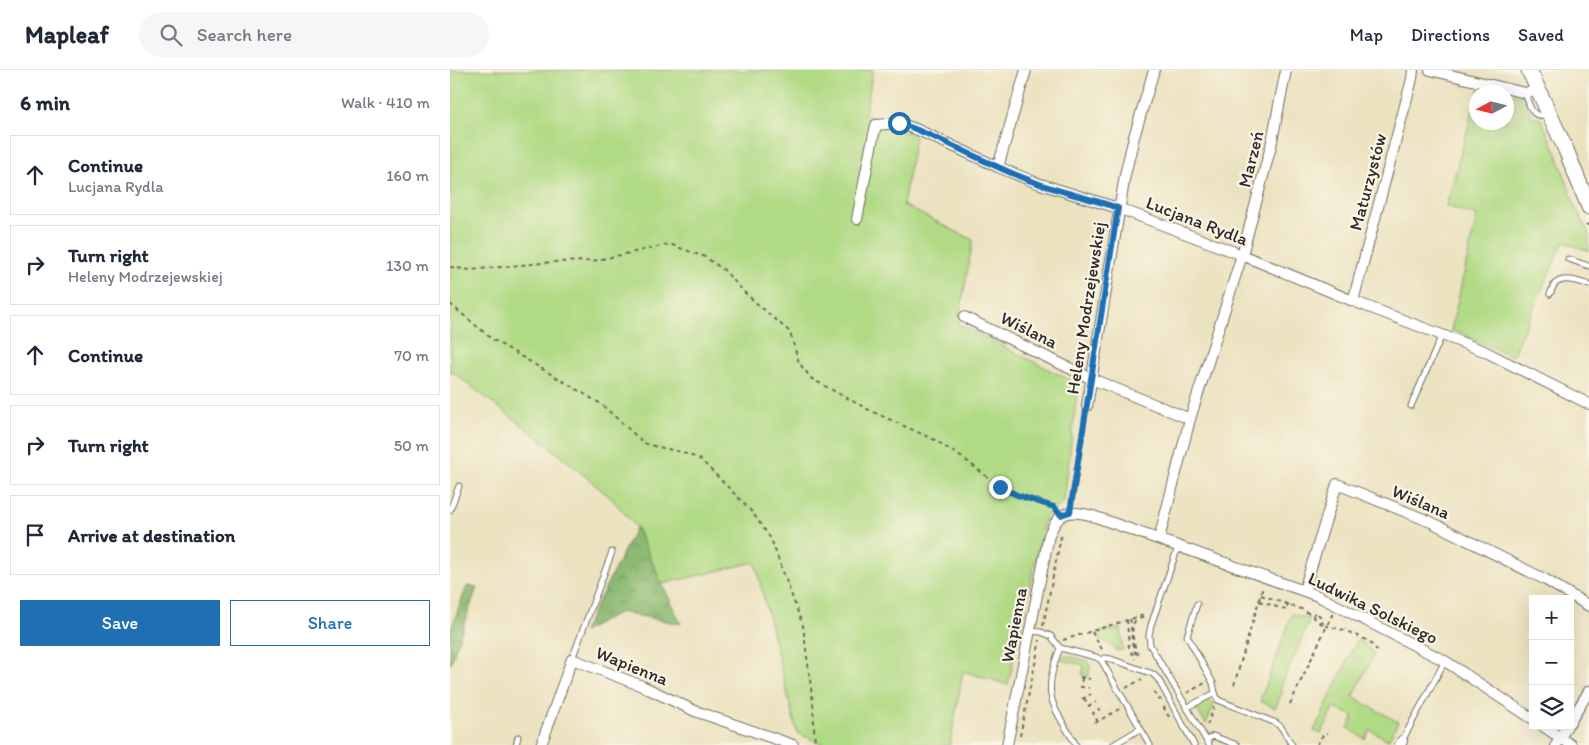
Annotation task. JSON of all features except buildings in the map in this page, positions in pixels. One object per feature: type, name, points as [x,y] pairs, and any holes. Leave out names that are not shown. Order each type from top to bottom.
[{"type":"main road","points":[[1530,70],[1532,91],[1549,114],[1588,203]]},
{"type":"street","points":[[998,167],[1026,70]]},
{"type":"street","name":"Heleny Modrzejewskiej","points":[[1087,406],[1118,208],[1134,136],[1154,70]]},
{"type":"street","name":"Marzeń","points":[[1242,255],[1271,146],[1286,70]]},
{"type":"street","name":"Maturzystów","points":[[1353,301],[1413,70]]},
{"type":"street","points":[[1430,70],[1532,91]]},
{"type":"street","name":"Lucjana Rydla","points":[[858,220],[876,125],[892,123],[905,125],[1037,183],[1118,208],[1484,351],[1589,404]]},
{"type":"street","points":[[1159,539],[1190,419],[1242,255]]},
{"type":"street","name":"Wiślana","points":[[964,317],[1092,379],[1190,419]]},
{"type":"street","name":"Wiślana","points":[[1304,590],[1337,484],[1431,522],[1546,580],[1589,606]]},
{"type":"street","name":"Ludwika Solskiego","points":[[1066,513],[1079,512],[1093,516],[1318,596],[1445,661],[1529,716]]},
{"type":"street","name":"Wapienna","points":[[1007,745],[1049,535],[1055,521],[1066,513]]},
{"type":"street","points":[[541,745],[572,659]]},
{"type":"street","name":"Wapienna","points":[[572,659],[642,686],[695,711],[793,745]]},
{"type":"street","points":[[1574,715],[1589,691]]},
{"type":"street","points":[[1547,730],[1558,741],[1571,745]]},
{"type":"street","points":[[1558,741],[1565,730]]},
{"type":"lane","points":[[1568,258],[1589,266]]},
{"type":"lane","points":[[1550,294],[1558,281],[1572,280],[1589,285]]},
{"type":"lane","points":[[1411,406],[1442,335]]},
{"type":"lane","points":[[450,510],[451,502],[459,486]]},
{"type":"lane","points":[[1178,546],[1151,624],[1150,645],[1208,742],[1213,736],[1237,745]]},
{"type":"lane","points":[[572,659],[612,552]]},
{"type":"lane","points":[[1197,604],[1187,636],[1213,683],[1218,700],[1276,723],[1281,727],[1292,745]]},
{"type":"lane","points":[[1029,631],[1041,632],[1050,636],[1060,648],[1101,660],[1150,745]]},
{"type":"lane","points":[[1060,648],[1050,679],[1050,699],[1076,745]]},
{"type":"lane","points":[[1101,660],[1105,658],[1112,659],[1153,674],[1194,745]]},
{"type":"lane","points":[[1401,743],[1445,661]]},
{"type":"lane","points":[[1186,708],[1215,693]]},
{"type":"lane","points":[[1113,745],[1140,729]]},
{"type":"lane","points":[[516,745],[518,737]]},
{"type":"path","points":[[450,267],[470,270],[552,262],[593,261],[666,245],[672,245],[705,258],[724,270],[747,295],[790,332],[800,363],[812,378],[871,411],[934,440],[1000,487],[1066,513],[1087,406]]},
{"type":"path","points":[[450,304],[492,339],[601,404],[644,442],[700,459],[752,512],[771,539],[803,626],[811,685],[815,745]]},
{"type":"path","points":[[1018,739],[1021,733],[1063,531]]},
{"type":"path","points":[[1234,686],[1265,582]]},
{"type":"path","points":[[1261,595],[1304,610],[1323,625],[1344,630],[1369,641],[1380,654]]},
{"type":"path","points":[[1259,601],[1286,610],[1288,604]]},
{"type":"path","points":[[1275,606],[1276,601]]},
{"type":"path","points":[[1290,704],[1334,609]]},
{"type":"path","points":[[1312,617],[1315,612],[1319,615],[1323,625]]},
{"type":"path","points":[[1062,640],[1128,620],[1146,616],[1137,620],[1134,624],[1134,643],[1138,655],[1136,656],[1132,643],[1131,623],[1128,620]]},
{"type":"path","points":[[1128,620],[1130,651],[1133,657],[1140,662]]},
{"type":"path","points":[[1091,631],[1101,649]]},
{"type":"path","points":[[1089,688],[1080,687],[1081,678],[1090,680]]},
{"type":"path","points":[[1124,689],[1143,678]]},
{"type":"path","points":[[1186,694],[1199,686]]},
{"type":"path","points":[[1154,692],[1159,700]]},
{"type":"path","points":[[1091,694],[1083,698],[1089,706],[1096,702]]},
{"type":"path","points":[[1100,709],[1093,713],[1097,722],[1123,707]]},
{"type":"path","points":[[1164,708],[1169,717],[1167,718]]},
{"type":"path","points":[[1206,726],[1213,710]]},
{"type":"path","points":[[1317,745],[1324,733],[1327,733]]},
{"type":"green space","points":[[450,70],[873,70],[865,114],[915,137],[903,205],[973,240],[958,324],[1078,384],[1064,502],[1045,517],[1008,685],[963,671],[950,745],[825,745],[797,733],[755,562],[662,584],[637,528],[611,498],[549,446],[450,372]]},
{"type":"green space","points":[[1514,94],[1524,97],[1534,117],[1541,119],[1557,154],[1575,206],[1589,233],[1589,251],[1563,242],[1512,356],[1451,330],[1477,216],[1446,206],[1469,124],[1469,130],[1514,130]]},
{"type":"green space","points":[[636,527],[681,624],[620,612],[583,632]]},
{"type":"green space","points":[[467,586],[477,587],[450,665],[450,631]]},
{"type":"green space","points":[[1292,614],[1310,619],[1280,689],[1283,691],[1275,708],[1260,701]]},
{"type":"green space","points":[[1121,628],[1123,650],[1116,651],[1098,637],[1098,632]]},
{"type":"green space","points":[[1357,640],[1374,654],[1353,697],[1398,722],[1388,740],[1370,730],[1365,739],[1348,728],[1354,716],[1334,708],[1321,734],[1314,731]]},
{"type":"green space","points":[[1068,656],[1088,661],[1090,668],[1088,677],[1082,675],[1084,665],[1061,660],[1063,657]]},
{"type":"green space","points":[[1206,700],[1212,701],[1214,704],[1206,724],[1195,707]]},
{"type":"route","points":[[899,123],[1037,183],[1118,208],[1070,512],[1061,515],[1054,507],[1017,495],[1000,487]]}]
